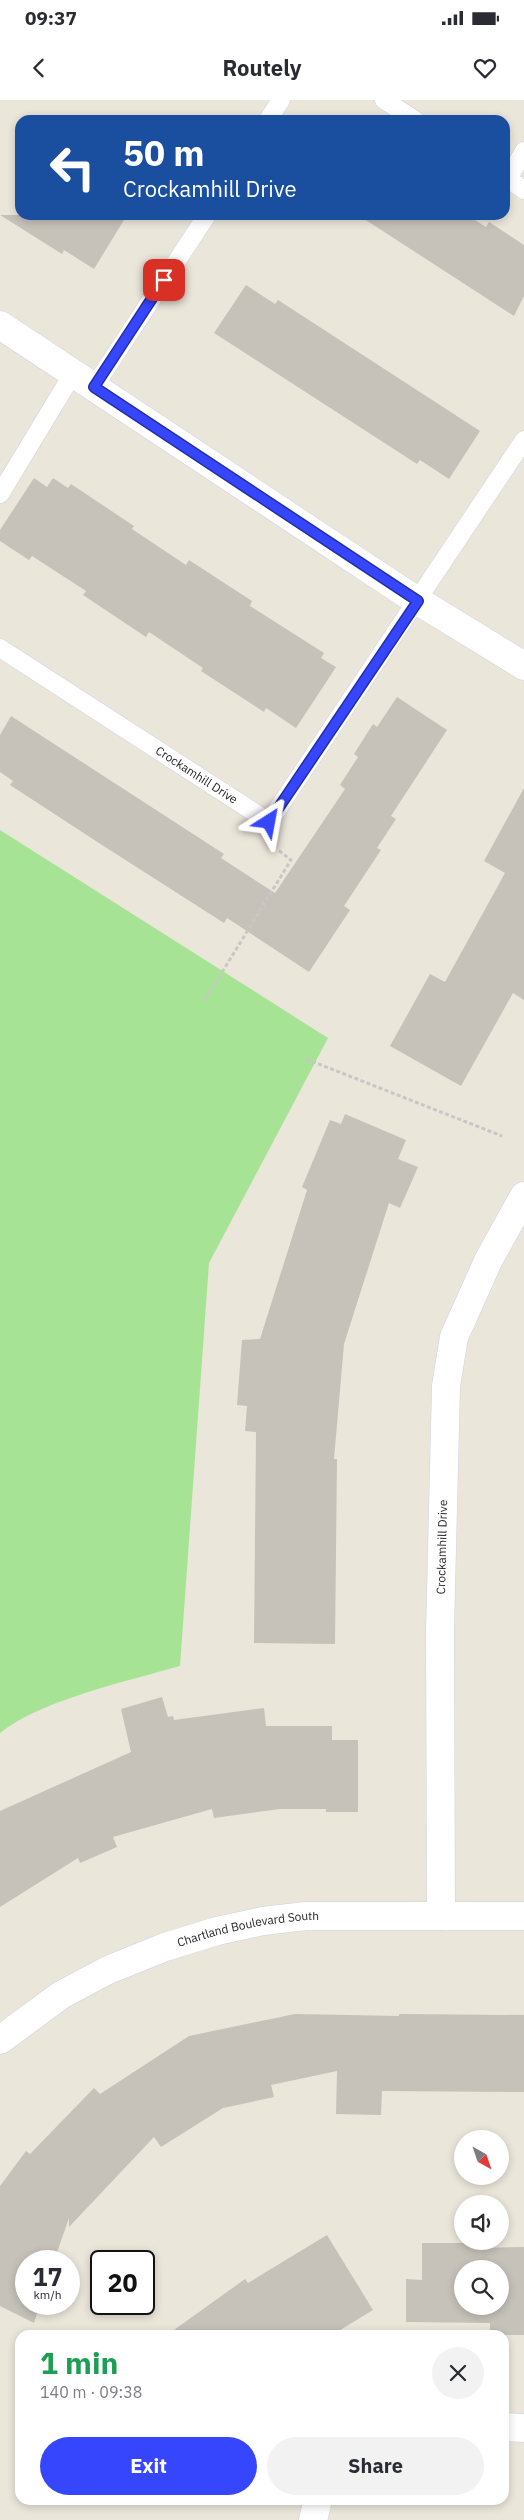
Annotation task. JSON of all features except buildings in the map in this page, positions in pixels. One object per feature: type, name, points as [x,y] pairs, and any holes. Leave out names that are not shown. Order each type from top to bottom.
[{"type":"street","points":[[0,324],[418,601],[524,666]]},
{"type":"street","name":"Crockamhill Drive","points":[[441,1916],[440,1632],[446,1386],[454,1337],[489,1259],[524,1196]]},
{"type":"street","name":"Chartland Boulevard South","points":[[0,2040],[62,1995],[108,1970],[165,1947],[217,1931],[263,1921],[306,1916],[524,1916]]},
{"type":"street","points":[[509,2428],[524,2428]]},
{"type":"street","points":[[313,2520],[317,2505]]},
{"type":"lane","points":[[271,115],[281,100]]},
{"type":"lane","points":[[384,100],[407,115]]},
{"type":"lane","points":[[510,172],[524,152]]},
{"type":"lane","points":[[510,181],[524,190]]},
{"type":"lane","points":[[0,494],[202,220]]},
{"type":"lane","points":[[269,822],[524,440]]},
{"type":"lane","name":"Crockamhill Drive","points":[[0,648],[269,822]]},
{"type":"path","points":[[205,1000],[291,860],[262,838],[269,822]]},
{"type":"path","points":[[306,1060],[502,1136]]},
{"type":"green space","points":[[0,830],[328,1038],[209,1263],[180,1666],[61,1701],[17,1721],[0,1733]]},
{"type":"route","points":[[164,280],[94,387],[418,601],[269,822]]}]
